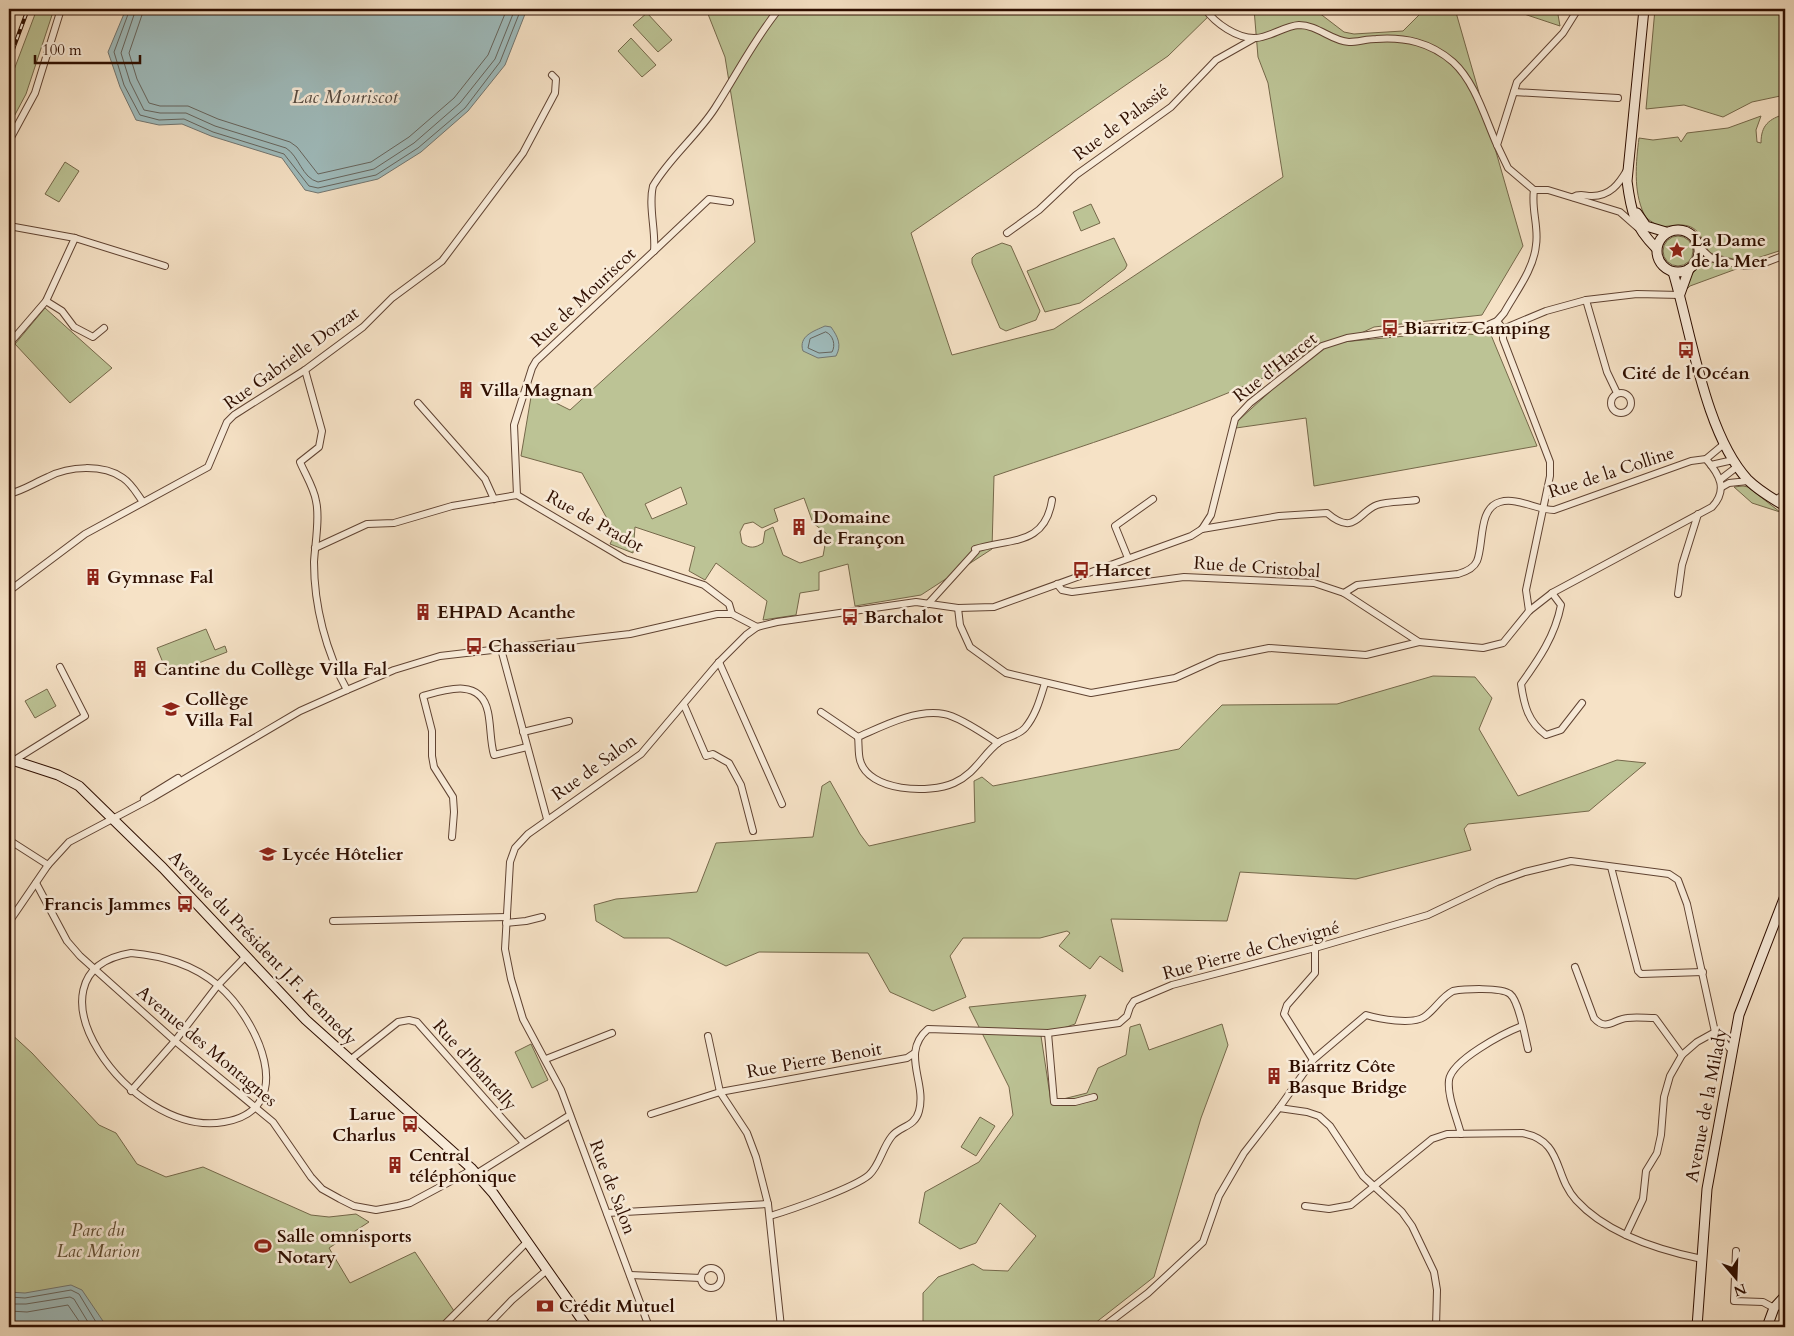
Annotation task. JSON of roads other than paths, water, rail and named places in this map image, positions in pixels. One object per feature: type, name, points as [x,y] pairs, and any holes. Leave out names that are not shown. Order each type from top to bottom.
[{"type":"main road","points":[[1644,9],[1628,168],[1631,210],[1639,229],[1656,248],[1660,263],[1673,272],[1680,295],[1683,318],[1724,444],[1748,481],[1785,506]]},
{"type":"main road","points":[[1629,197],[1646,226],[1666,232],[1680,229],[1687,231],[1692,235],[1699,247],[1680,295]]},
{"type":"main road","points":[[1656,248],[1666,232]]},
{"type":"main road","points":[[1673,272],[1692,266]]},
{"type":"main road","name":"Avenue du Président J.F. Kennedy","points":[[11,760],[69,780],[79,786],[163,868],[306,1020],[473,1171],[527,1242],[587,1327]]},
{"type":"main road","name":"Avenue de la Milady","points":[[1696,1327],[1706,1189],[1743,1001],[1785,896]]},
{"type":"main road","points":[[1767,1327],[1774,1308],[1785,1296]]},
{"type":"street","points":[[9,141],[34,94],[61,9]]},
{"type":"street","name":"Rue de Mouriscot","points":[[517,495],[514,425],[536,361],[654,251],[656,236],[651,194],[654,186],[688,139],[714,109],[758,36],[779,9]]},
{"type":"street","points":[[1205,9],[1218,24],[1232,32],[1255,38]]},
{"type":"street","points":[[1578,9],[1563,33],[1517,82],[1497,145],[1508,168],[1534,190],[1548,190],[1620,212],[1639,229]]},
{"type":"street","name":"Rue de Palassié","points":[[1007,233],[1039,210],[1076,175],[1171,107],[1216,60],[1255,38],[1289,26],[1311,26],[1337,39],[1349,42],[1408,38],[1430,46],[1460,70],[1469,82],[1497,145]]},
{"type":"street","name":"Rue Gabrielle Dorzat","points":[[9,591],[85,534],[208,467],[227,422],[234,415],[306,370],[362,327],[392,298],[442,261],[523,153],[555,93],[556,79],[552,75]]},
{"type":"street","points":[[1514,92],[1618,98]]},
{"type":"street","points":[[1572,197],[1579,194],[1602,195],[1612,190],[1628,168]]},
{"type":"street","points":[[1529,611],[1526,590],[1550,476],[1549,457],[1503,339],[1503,329],[1497,321],[1504,313],[1534,255],[1537,236],[1533,201],[1534,190]]},
{"type":"street","points":[[654,251],[709,199],[730,202]]},
{"type":"street","points":[[9,226],[75,238],[165,266]]},
{"type":"street","points":[[9,344],[46,301],[75,238]]},
{"type":"street","points":[[1699,247],[1711,258],[1754,266],[1785,255]]},
{"type":"street","points":[[1692,266],[1711,258]]},
{"type":"street","points":[[1503,329],[1546,312],[1586,300],[1637,294],[1680,295]]},
{"type":"street","points":[[1586,300],[1607,372],[1617,393]]},
{"type":"street","points":[[46,301],[62,310],[74,327],[93,337],[104,328]]},
{"type":"street","name":"Rue d'Harcet","points":[[1202,529],[1211,515],[1235,419],[1250,403],[1322,346],[1347,338],[1392,331],[1417,328],[1480,326],[1497,321]]},
{"type":"street","points":[[306,370],[322,431],[318,447],[300,462],[316,501],[315,573],[323,630],[347,690]]},
{"type":"street","points":[[418,403],[485,479],[494,498]]},
{"type":"street","name":"Rue de la Colline","points":[[1344,593],[1357,585],[1466,572],[1477,562],[1485,519],[1491,508],[1499,502],[1511,501],[1542,510],[1554,510],[1690,461],[1709,462],[1724,444]]},
{"type":"street","points":[[1709,462],[1735,463]]},
{"type":"street","points":[[1709,462],[1721,479],[1722,487],[1729,483],[1748,481]]},
{"type":"street","points":[[1721,479],[1735,463]]},
{"type":"street","points":[[9,494],[29,488],[48,476],[62,472],[93,469],[108,471],[122,477],[130,484],[143,502]]},
{"type":"street","name":"Rue de Cristobal","points":[[1057,584],[1062,590],[1072,592],[1184,577],[1314,583],[1344,593],[1419,642],[1483,648],[1495,646],[1508,638],[1529,611],[1552,593],[1712,507],[1719,500],[1722,487]]},
{"type":"street","points":[[1775,500],[1785,494]]},
{"type":"street","points":[[315,548],[367,524],[394,523],[452,506],[517,495]]},
{"type":"street","name":"Rue de Pradot","points":[[517,495],[624,559],[704,585],[729,604],[732,614]]},
{"type":"street","points":[[1128,558],[1116,526],[1153,499]]},
{"type":"street","points":[[928,604],[976,551],[975,548],[1015,540],[1041,529],[1049,516],[1052,500]]},
{"type":"street","points":[[1416,500],[1376,505],[1358,521],[1340,520],[1327,512],[1279,516],[1202,529],[1191,536],[994,607],[958,608],[960,625],[970,647],[1006,673],[1091,693],[1175,678],[1219,658],[1270,648],[1366,655],[1419,642]]},
{"type":"street","points":[[1678,594],[1682,565],[1698,514]]},
{"type":"street","points":[[1552,593],[1561,605],[1558,620],[1546,648],[1521,684],[1524,704],[1534,726],[1546,735],[1561,730],[1582,703]]},
{"type":"street","name":"Rue de Salon","points":[[649,1327],[561,1090],[523,1018],[511,979],[504,948],[510,862],[515,848],[528,834],[547,819],[641,754],[719,662],[757,627],[777,622],[916,602],[958,608]]},
{"type":"street","points":[[9,922],[48,865],[69,842],[111,817],[159,793],[264,730],[347,690],[426,660],[461,652],[630,634],[717,614],[732,614],[757,627]]},
{"type":"street","points":[[501,649],[547,819]]},
{"type":"street","points":[[719,662],[782,804]]},
{"type":"street","points":[[11,760],[85,716],[60,668]]},
{"type":"street","points":[[858,737],[860,761],[869,774],[885,783],[911,790],[930,790],[954,783],[978,768],[998,743],[1024,730],[1038,708],[1045,683]]},
{"type":"street","points":[[452,837],[453,797],[434,767],[432,731],[423,696],[445,689],[467,687],[482,697],[488,712],[489,738],[494,755],[527,747]]},
{"type":"street","points":[[684,705],[706,756],[713,754],[729,763],[741,785],[753,831]]},
{"type":"street","points":[[821,712],[858,737]]},
{"type":"street","points":[[858,737],[906,717],[944,714],[977,729],[998,743]]},
{"type":"street","points":[[523,732],[569,721]]},
{"type":"street","points":[[9,840],[48,865]]},
{"type":"street","name":"Rue Pierre de Chevigné","points":[[913,1054],[921,1035],[928,1029],[1048,1033],[1119,1023],[1127,1016],[1134,1001],[1172,986],[1315,948],[1428,915],[1497,882],[1526,872],[1571,862],[1669,874],[1678,880],[1687,904],[1716,1032],[1733,1052]]},
{"type":"street","points":[[1611,867],[1638,972],[1641,974],[1703,972]]},
{"type":"street","name":"Avenue des Montagnes","points":[[36,882],[67,941],[93,970],[175,1041],[274,1122],[322,1188],[354,1206],[376,1210],[410,1203],[473,1171]]},
{"type":"street","points":[[333,921],[506,920],[526,922],[542,917]]},
{"type":"street","points":[[1313,1060],[1284,1014],[1287,1005],[1315,973],[1315,948]]},
{"type":"street","points":[[131,953],[155,955],[195,969],[218,985],[245,1016],[262,1048],[267,1088],[256,1106],[235,1120],[211,1124],[189,1120],[160,1108],[131,1091],[108,1067],[94,1044],[85,1021],[83,1009],[85,988],[93,970],[104,961],[118,955],[131,953]]},
{"type":"street","points":[[131,1091],[175,1041],[218,985],[245,957]]},
{"type":"street","points":[[1575,967],[1594,1018],[1599,1023],[1609,1025],[1624,1018],[1655,1018],[1682,1054]]},
{"type":"street","points":[[1103,1327],[1148,1293],[1203,1242],[1219,1196],[1244,1153],[1313,1060],[1366,1015],[1378,1019],[1418,1020],[1425,1017],[1446,994],[1453,991],[1503,991],[1510,994],[1516,1001],[1528,1049]]},
{"type":"street","name":"Rue d'Ibantelly","points":[[350,1060],[398,1022],[409,1020],[417,1022],[524,1143]]},
{"type":"street","points":[[1461,1134],[1450,1091],[1449,1080],[1452,1073],[1457,1065],[1498,1037],[1522,1026]]},
{"type":"street","points":[[1626,1235],[1642,1199],[1646,1171],[1657,1153],[1661,1135],[1664,1097],[1669,1078],[1682,1054],[1696,1042],[1716,1032]]},
{"type":"street","points":[[546,1059],[612,1033]]},
{"type":"street","points":[[1048,1033],[1054,1102],[1075,1102],[1094,1097]]},
{"type":"street","points":[[708,1036],[720,1092],[752,1144],[768,1204],[781,1327]]},
{"type":"street","points":[[770,1216],[789,1210],[868,1176],[875,1168],[893,1134],[911,1124],[920,1110],[913,1054]]},
{"type":"street","name":"Rue Pierre Benoit","points":[[651,1114],[720,1092],[907,1058],[913,1054]]},
{"type":"street","points":[[1279,1108],[1307,1112],[1319,1116],[1330,1126],[1363,1176],[1402,1212],[1412,1226],[1434,1272],[1437,1290],[1436,1327]]},
{"type":"street","points":[[473,1171],[570,1115]]},
{"type":"street","points":[[1305,1206],[1329,1209],[1351,1205],[1432,1139],[1447,1134],[1522,1133],[1540,1139],[1553,1152],[1566,1185],[1576,1200],[1600,1221],[1626,1235],[1688,1256],[1702,1258]]},
{"type":"street","points":[[607,1213],[768,1204]]},
{"type":"street","points":[[442,1327],[527,1242]]},
{"type":"street","points":[[1736,1250],[1734,1301],[1763,1302],[1774,1308]]},
{"type":"street","points":[[486,1327],[547,1270]]},
{"type":"street","points":[[630,1276],[701,1278]]},
{"type":"street","points":[[495,1317],[495,1327]]},
{"type":"water","name":"Lac Mouriscot","points":[[126,9],[527,9],[505,65],[468,111],[421,152],[378,179],[318,193],[305,190],[282,158],[211,136],[182,124],[159,125],[136,120],[120,87],[108,52]]},
{"type":"water","points":[[825,326],[831,327],[837,338],[839,348],[836,356],[818,358],[803,351],[802,346],[805,338],[812,332]]},
{"type":"water","points":[[71,1285],[82,1290],[107,1327],[9,1327],[9,1292],[25,1293]]},
{"type":"railway","points":[[9,60],[28,9]]},
{"type":"place","name":"La Dame de la Mer","points":[[1677,250]]},
{"type":"place","name":"Biarritz Camping","points":[[1390,328]]},
{"type":"place","name":"Cité de l'Océan","points":[[1686,350]]},
{"type":"place","name":"Villa Magnan","points":[[466,390]]},
{"type":"place","name":"Domaine de Françon","points":[[799,527]]},
{"type":"place","name":"Harcet","points":[[1081,570]]},
{"type":"place","name":"Gymnase Fal","points":[[93,577]]},
{"type":"place","name":"EHPAD Acanthe","points":[[423,612]]},
{"type":"place","name":"Barchalot","points":[[850,617]]},
{"type":"place","name":"Chasseriau","points":[[474,646]]},
{"type":"place","name":"Cantine du Collège Villa Fal","points":[[140,669]]},
{"type":"place","name":"Collège Villa Fal","points":[[171,709]]},
{"type":"place","name":"Lycée Hôtelier","points":[[268,854]]},
{"type":"place","name":"Francis Jammes","points":[[185,904]]},
{"type":"place","name":"Biarritz Côte Basque Bridge","points":[[1274,1076]]},
{"type":"place","name":"Larue Charlus","points":[[410,1124]]},
{"type":"place","name":"Central téléphonique","points":[[395,1165]]},
{"type":"place","name":"Salle omnisports Notary","points":[[263,1246]]},
{"type":"place","name":"Crédit Mutuel","points":[[545,1306]]},
{"type":"park label","name":"Parc du Lac Marion","points":[[98,1240]]}]
